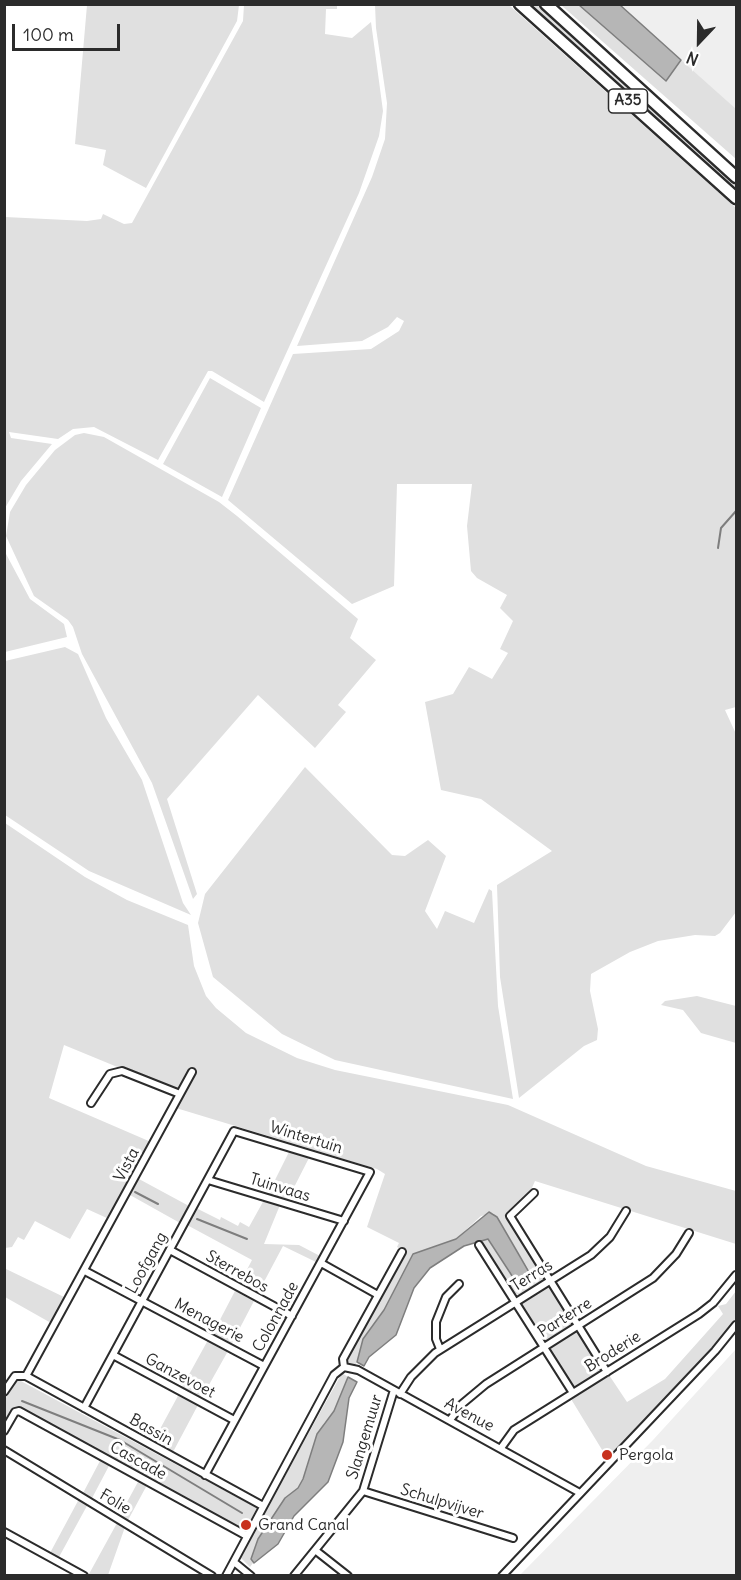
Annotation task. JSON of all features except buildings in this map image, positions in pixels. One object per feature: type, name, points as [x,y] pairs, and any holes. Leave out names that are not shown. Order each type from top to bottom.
[{"type":"highway","name":"A35","points":[[520,4],[736,198]]},
{"type":"highway","name":"A35","points":[[546,4],[736,177]]},
{"type":"street","points":[[91,1103],[115,1071],[122,1071],[180,1094]]},
{"type":"street","name":"Vista","points":[[26,1376],[192,1072]]},
{"type":"street","name":"Wintertuin","points":[[234,1131],[370,1172]]},
{"type":"street","name":"Loofgang","points":[[84,1408],[234,1131]]},
{"type":"street","name":"Colonnade","points":[[205,1475],[370,1172]]},
{"type":"street","name":"Tuinvaas","points":[[208,1180],[344,1221]]},
{"type":"street","points":[[534,1193],[510,1216],[607,1372]]},
{"type":"street","name":"Terras","points":[[397,1392],[440,1349],[591,1255],[610,1236],[626,1211]]},
{"type":"street","name":"Parterre","points":[[450,1420],[462,1404],[486,1384],[653,1278],[676,1254],[689,1233]]},
{"type":"street","points":[[479,1245],[573,1393]]},
{"type":"street","name":"Sterrebos","points":[[170,1250],[291,1317]]},
{"type":"street","points":[[226,1575],[334,1375],[344,1367],[343,1359],[402,1252]]},
{"type":"street","points":[[321,1263],[378,1295]]},
{"type":"street","points":[[85,1270],[141,1301]]},
{"type":"street","name":"Broderie","points":[[501,1448],[514,1430],[699,1314],[713,1303],[736,1275]]},
{"type":"street","points":[[440,1349],[436,1339],[436,1322],[446,1297],[459,1284]]},
{"type":"street","name":"Menagerie","points":[[141,1301],[264,1366]]},
{"type":"street","points":[[505,1574],[579,1493],[716,1351],[736,1325]]},
{"type":"street","name":"Ganzevoet","points":[[113,1355],[234,1420]]},
{"type":"street","name":"Avenue","points":[[344,1367],[349,1366],[450,1420],[579,1493]]},
{"type":"street","points":[[4,1392],[15,1376],[26,1376]]},
{"type":"street","name":"Bassin","points":[[26,1376],[263,1506]]},
{"type":"street","name":"Slangemuur","points":[[294,1575],[363,1491],[397,1392]]},
{"type":"street","name":"Cascade","points":[[4,1431],[15,1412],[247,1536]]},
{"type":"street","name":"Folie","points":[[4,1450],[212,1575]]},
{"type":"street","name":"Schulpvijver","points":[[363,1491],[513,1538]]},
{"type":"street","points":[[4,1532],[84,1575]]},
{"type":"street","points":[[315,1550],[348,1575]]},
{"type":"street","points":[[234,1562],[251,1575]]},
{"type":"shaded area","points":[[87,5],[239,5],[237,21],[146,188],[103,165],[106,150],[75,144]]},
{"type":"shaded area","points":[[244,5],[337,5],[337,9],[326,9],[325,34],[352,38],[371,22],[383,111],[379,136],[359,193],[264,402],[212,371],[208,371],[158,460],[94,427],[73,429],[58,439],[9,432],[11,438],[52,444],[21,481],[5,508],[5,217],[87,221],[101,219],[103,214],[124,224],[132,223],[243,21]]},
{"type":"shaded area","points":[[375,5],[509,5],[736,208],[736,707],[725,710],[736,734],[736,912],[715,936],[695,935],[658,941],[630,952],[591,974],[590,991],[598,1029],[597,1040],[584,1046],[519,1098],[500,977],[497,885],[552,851],[481,799],[441,790],[425,702],[453,694],[469,667],[492,679],[508,653],[500,649],[513,621],[500,608],[507,595],[477,578],[471,571],[467,526],[472,484],[397,484],[394,586],[352,604],[228,500],[293,354],[371,349],[399,331],[404,321],[397,317],[388,327],[362,341],[297,346],[372,177],[385,139],[387,103],[376,28]]},
{"type":"shaded area","points":[[527,5],[543,5],[736,178],[736,192]]},
{"type":"shaded area","points":[[561,5],[579,5],[665,81],[681,60],[736,109],[736,159]]},
{"type":"shaded area","points":[[576,5],[736,5],[736,143]]},
{"type":"shaded area","points":[[579,5],[620,5],[681,60],[666,81]]},
{"type":"shaded area","points":[[210,378],[261,408],[222,497],[163,464]]},
{"type":"shaded area","points":[[84,433],[104,437],[219,502],[358,619],[350,638],[376,660],[338,705],[346,712],[315,748],[258,695],[167,799],[197,894],[193,899],[152,783],[82,654],[73,627],[68,620],[34,596],[6,536],[10,512],[26,485],[55,450],[75,435]]},
{"type":"shaded area","points":[[5,552],[30,599],[64,624],[67,637],[5,652]]},
{"type":"shaded area","points":[[65,647],[78,654],[106,718],[142,780],[183,903],[191,915],[89,871],[5,815],[5,661]]},
{"type":"shaded area","points":[[305,767],[392,855],[405,856],[428,840],[446,856],[425,911],[437,929],[445,911],[474,923],[489,889],[492,891],[498,1006],[513,1099],[335,1060],[282,1034],[213,977],[198,923],[205,894]]},
{"type":"shaded area","points":[[5,823],[85,877],[127,900],[188,925],[194,966],[206,996],[216,1008],[246,1033],[297,1058],[335,1070],[508,1105],[646,1166],[736,1191],[736,1244],[535,1181],[531,1190],[507,1215],[542,1274],[543,1280],[519,1295],[513,1293],[480,1240],[488,1239],[522,1287],[533,1280],[531,1273],[493,1213],[481,1216],[456,1239],[413,1254],[384,1310],[373,1325],[355,1366],[346,1361],[405,1252],[397,1247],[399,1243],[367,1227],[385,1174],[377,1169],[176,1108],[195,1072],[189,1070],[178,1092],[64,1045],[49,1098],[151,1142],[109,1219],[87,1209],[70,1239],[35,1221],[24,1240],[18,1237],[12,1247],[5,1248]]},
{"type":"shaded area","points":[[697,996],[736,1006],[736,1043],[701,1033],[683,1010],[661,1005],[665,1001]]},
{"type":"shaded area","points":[[290,1150],[310,1156],[287,1201],[267,1196]]},
{"type":"shaded area","points":[[139,1179],[189,1206],[180,1223],[130,1195]]},
{"type":"shaded area","points":[[264,1200],[280,1205],[264,1244],[299,1245],[320,1256],[316,1262],[283,1246],[257,1295],[239,1285],[252,1260],[187,1225],[189,1216],[196,1208],[220,1220],[221,1217],[238,1226],[240,1222],[249,1227]]},
{"type":"shaded area","points":[[489,1212],[497,1217],[533,1279],[522,1287],[518,1285],[488,1239],[464,1246],[430,1268],[414,1288],[396,1335],[369,1357],[364,1366],[357,1362],[363,1339],[384,1310],[413,1254],[456,1239]]},
{"type":"shaded area","points":[[4,1268],[66,1298],[51,1323],[5,1297]]},
{"type":"shaded area","points":[[549,1286],[572,1323],[571,1327],[548,1341],[542,1339],[521,1303]]},
{"type":"shaded area","points":[[235,1291],[254,1301],[231,1345],[212,1335]]},
{"type":"shaded area","points":[[736,1291],[736,1318],[729,1330],[607,1458],[571,1399],[609,1375],[627,1402],[665,1379],[723,1314],[718,1306],[726,1304]]},
{"type":"shaded area","points":[[575,1332],[581,1335],[602,1368],[601,1372],[576,1387],[570,1385],[549,1350]]},
{"type":"shaded area","points":[[208,1340],[228,1351],[201,1399],[181,1389]]},
{"type":"shaded area","points":[[736,1349],[736,1575],[520,1575],[653,1440]]},
{"type":"shaded area","points":[[342,1373],[348,1377],[334,1411],[324,1423],[303,1479],[298,1488],[285,1498],[251,1559],[253,1563],[250,1567],[240,1557]]},
{"type":"shaded area","points":[[348,1377],[357,1382],[349,1398],[343,1442],[328,1482],[294,1516],[278,1544],[254,1563],[251,1559],[258,1539],[285,1498],[298,1488],[303,1479],[317,1434],[334,1411]]},
{"type":"shaded area","points":[[19,1380],[257,1508],[245,1530],[20,1408],[13,1409],[5,1425],[5,1400],[14,1382]]},
{"type":"shaded area","points":[[179,1394],[198,1405],[173,1452],[153,1442]]},
{"type":"shaded area","points":[[101,1459],[110,1464],[91,1500],[82,1495]]},
{"type":"shaded area","points":[[139,1480],[147,1485],[127,1522],[119,1517]]},
{"type":"shaded area","points":[[79,1499],[88,1504],[59,1557],[50,1553]]},
{"type":"shaded area","points":[[117,1523],[125,1527],[108,1575],[89,1574]]},
{"type":"waterway","points":[[718,548],[721,528],[736,511]]},
{"type":"waterway","points":[[135,1192],[158,1204]]},
{"type":"waterway","points":[[197,1219],[247,1239]]},
{"type":"waterway","points":[[22,1401],[120,1440],[242,1513]]},
{"type":"place","name":"Pergola","points":[[607,1455]]},
{"type":"place","name":"Grand Canal","points":[[246,1525]]}]
